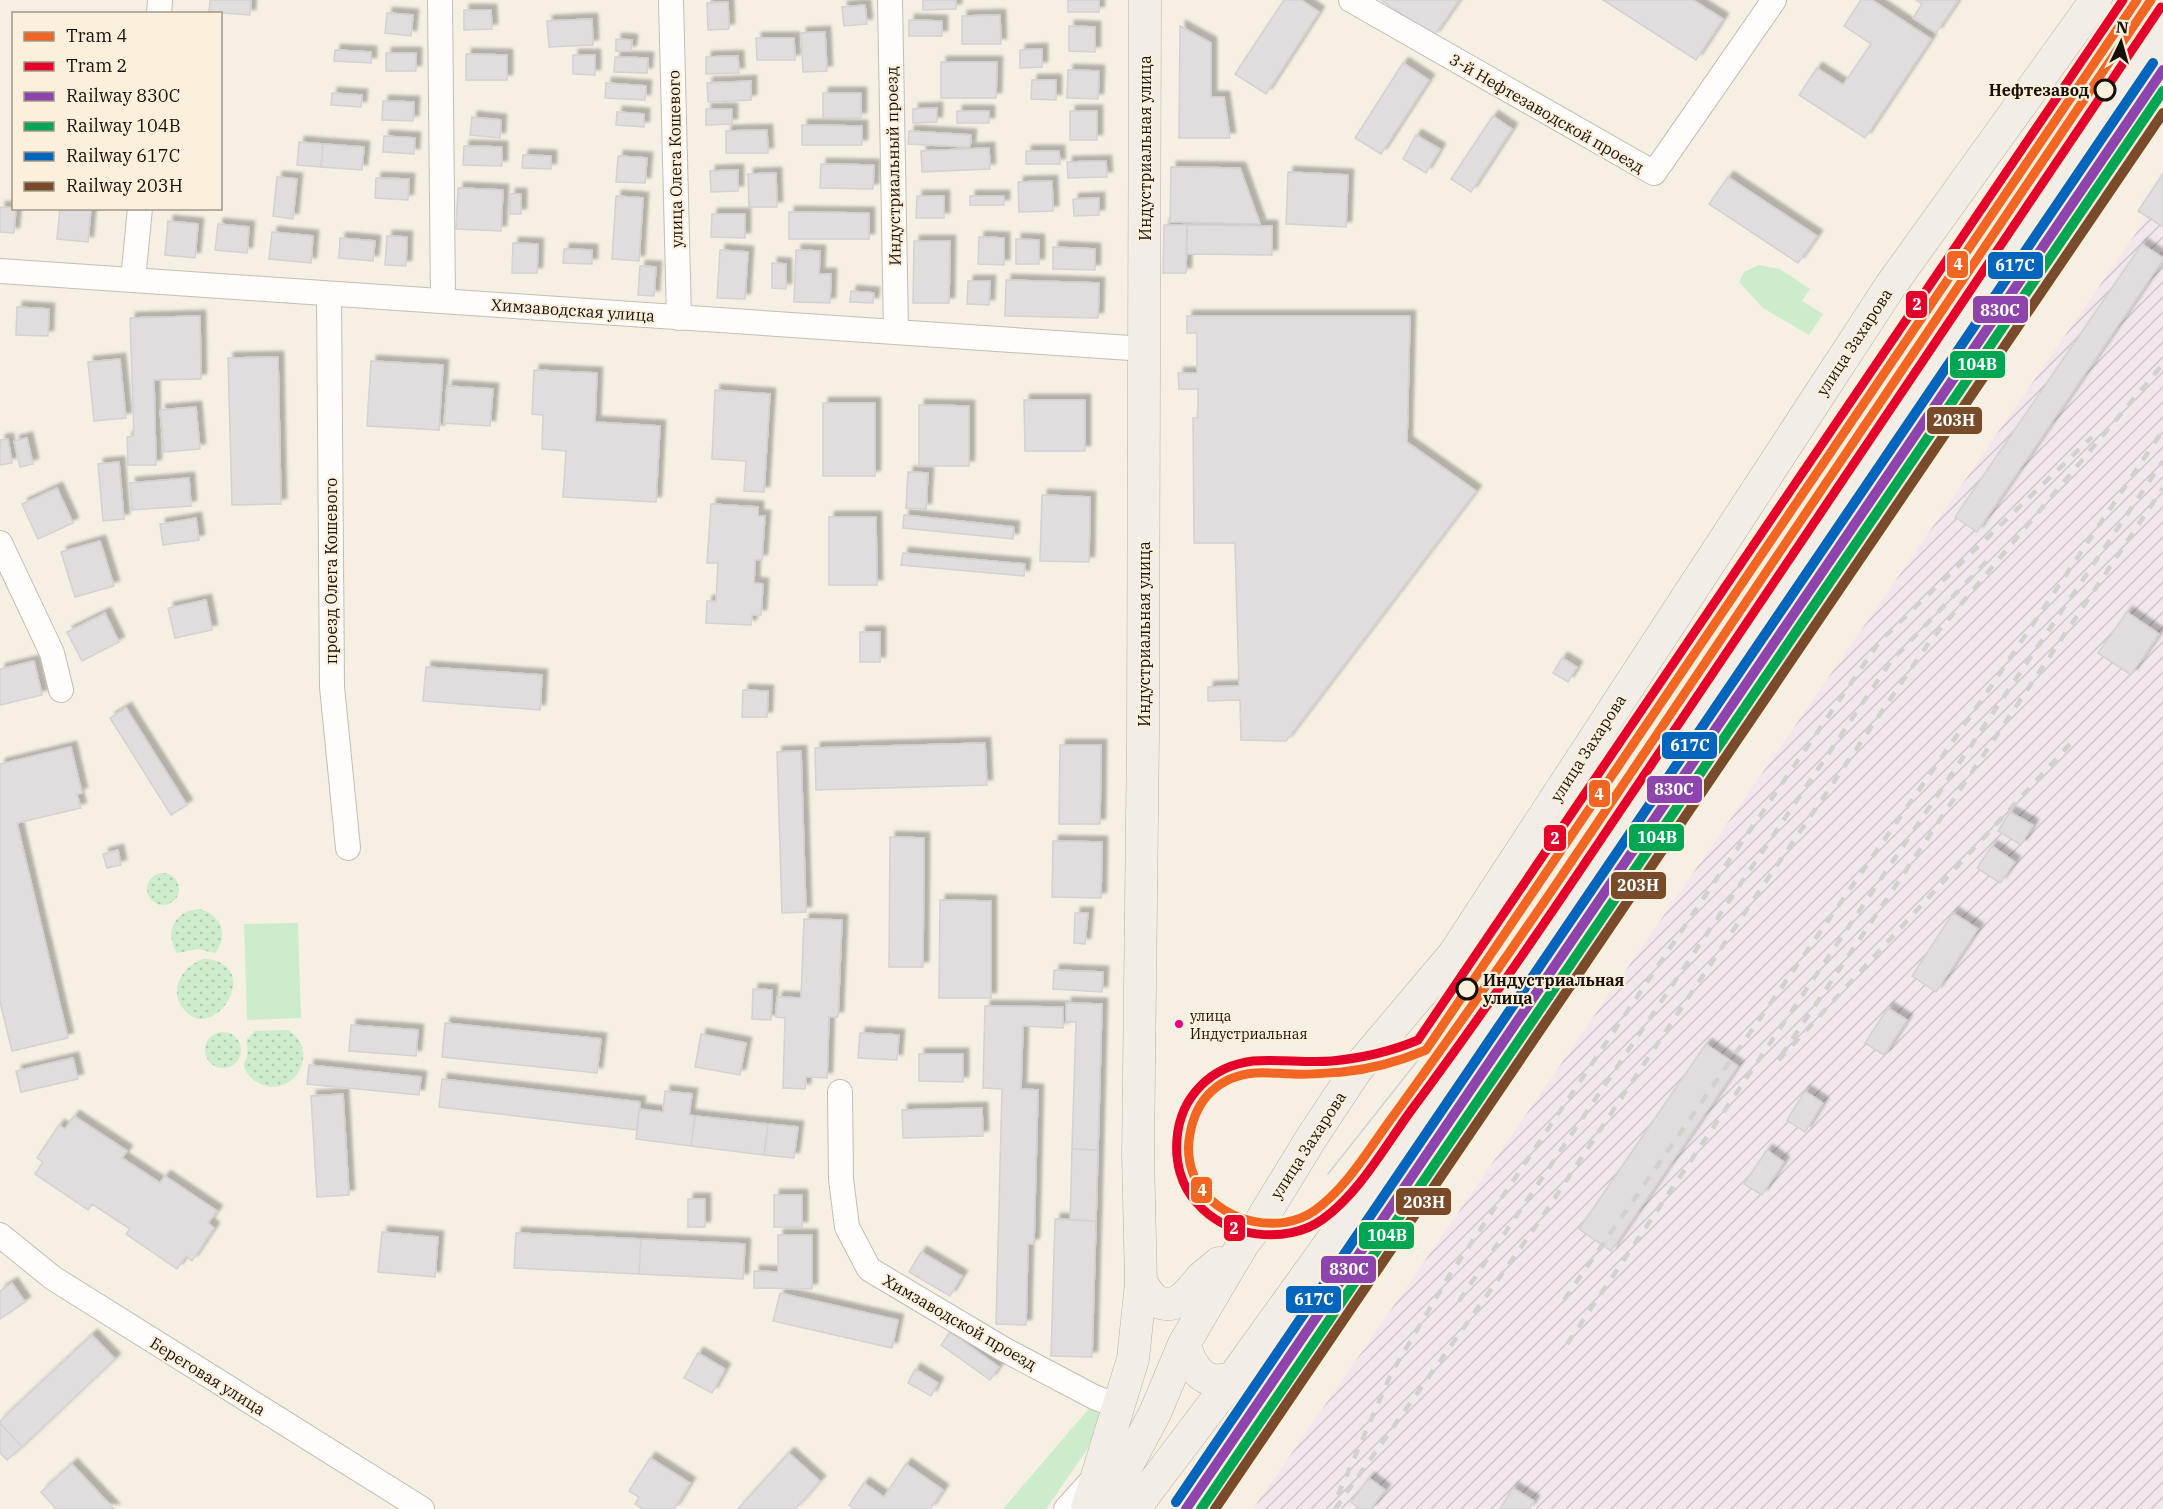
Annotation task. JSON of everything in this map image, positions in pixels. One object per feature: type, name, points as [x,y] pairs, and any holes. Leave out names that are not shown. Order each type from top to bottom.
[{"type":"main road","name":"Индустриальная улица","points":[[1087,1509],[1133,1359],[1141,1283],[1138,1155],[1143,724],[1145,0]]},
{"type":"main road","name":"улица Захарова","points":[[1104,1509],[1155,1413],[1184,1344],[1244,1244],[1357,1069],[1454,954],[1891,285],[2096,0]]},
{"type":"main road","points":[[1134,1509],[1233,1378],[1425,1110],[2163,35]]},
{"type":"main road","points":[[1141,1283],[1154,1300],[1164,1304],[1177,1304],[1204,1276],[1244,1244]]},
{"type":"main road","points":[[1184,1344],[1191,1362],[1201,1374],[1213,1380],[1233,1378]]},
{"type":"main road","points":[[1133,1359],[1139,1392],[1155,1413],[1183,1425],[1201,1420]]},
{"type":"street","points":[[440,0],[443,301]]},
{"type":"street","name":"улица Олега Кошевого","points":[[671,0],[679,318]]},
{"type":"street","name":"Индустриальный проезд","points":[[890,0],[896,332]]},
{"type":"street","name":"3-й Нефтезаводской проезд","points":[[1351,0],[1654,173],[1774,0]]},
{"type":"street","points":[[133,280],[140,210]]},
{"type":"street","name":"Химзаводская улица","points":[[0,271],[1145,349]]},
{"type":"street","name":"проезд Олега Кошевого","points":[[329,294],[332,687],[348,848]]},
{"type":"street","points":[[0,543],[52,653],[61,690]]},
{"type":"street","name":"Химзаводской проезд","points":[[840,1092],[841,1179],[847,1227],[869,1269],[1005,1350],[1094,1397],[1120,1407]]},
{"type":"street","name":"Береговая улица","points":[[0,1235],[53,1278],[422,1509]]},
{"type":"street","points":[[1066,1509],[1095,1477]]},
{"type":"shaded area","points":[[2163,194],[2163,1509],[1253,1509]]},
{"type":"green space","points":[[1759,265],[1780,269],[1810,289],[1802,301],[1823,314],[1809,335],[1763,308],[1739,282],[1744,272]]},
{"type":"green space","points":[[163,873],[174,878],[179,889],[174,900],[163,905],[152,900],[147,889],[152,878]]},
{"type":"green space","points":[[199,909],[213,915],[217,920],[222,932],[219,946],[215,953],[198,949],[177,953],[171,938],[174,924],[183,914]]},
{"type":"green space","points":[[298,923],[301,1018],[247,1020],[244,924]]},
{"type":"green space","points":[[204,959],[222,964],[232,974],[233,987],[228,1000],[219,1012],[207,1018],[194,1017],[182,1007],[177,992],[185,971]]},
{"type":"green space","points":[[288,1030],[298,1039],[303,1050],[303,1062],[298,1072],[290,1081],[280,1086],[268,1086],[255,1081],[244,1066],[247,1057],[247,1039],[255,1031]]},
{"type":"green space","points":[[223,1032],[236,1037],[241,1050],[236,1063],[223,1068],[210,1063],[205,1050],[210,1037]]},
{"type":"green space","points":[[1092,1405],[1099,1415],[1099,1432],[1046,1509],[1003,1509]]},
{"type":"building","points":[[210,0],[251,0],[250,15],[209,12]]},
{"type":"building","points":[[923,0],[956,0],[956,9],[923,10]]},
{"type":"building","points":[[1068,0],[1099,0],[1099,12],[1068,12]]},
{"type":"building","points":[[1284,0],[1301,0],[1319,12],[1266,94],[1235,74]]},
{"type":"building","points":[[1381,0],[1459,0],[1434,36]]},
{"type":"building","points":[[1603,0],[1693,0],[1723,19],[1696,60]]},
{"type":"building","points":[[1861,0],[1872,0],[1931,39],[1865,138],[1799,95],[1817,68],[1843,85],[1871,44],[1844,26]]},
{"type":"building","points":[[1916,0],[1958,0],[1936,33],[1913,18],[1922,4]]},
{"type":"building","points":[[728,2],[729,29],[708,30],[707,3]]},
{"type":"building","points":[[865,5],[867,24],[844,26],[842,7]]},
{"type":"building","points":[[464,10],[491,10],[492,29],[464,30]]},
{"type":"building","points":[[387,13],[413,15],[411,36],[385,33]]},
{"type":"building","points":[[1000,15],[1001,44],[962,44],[962,16]]},
{"type":"building","points":[[592,19],[593,45],[549,47],[547,21]]},
{"type":"building","points":[[909,20],[942,21],[942,36],[909,36]]},
{"type":"building","points":[[1069,26],[1095,27],[1095,52],[1069,51]]},
{"type":"building","points":[[1180,26],[1211,43],[1211,97],[1224,97],[1230,138],[1179,138]]},
{"type":"building","points":[[825,32],[827,71],[803,72],[801,33]]},
{"type":"building","points":[[756,38],[794,38],[795,60],[757,60]]},
{"type":"building","points":[[616,39],[632,40],[631,51],[616,51]]},
{"type":"building","points":[[1042,49],[1042,67],[1020,68],[1020,50]]},
{"type":"building","points":[[335,50],[371,52],[371,63],[334,61]]},
{"type":"building","points":[[386,53],[416,53],[416,71],[386,71]]},
{"type":"building","points":[[466,54],[507,55],[507,80],[466,80]]},
{"type":"building","points":[[573,55],[595,55],[595,75],[573,74]]},
{"type":"building","points":[[738,56],[739,73],[706,74],[706,57]]},
{"type":"building","points":[[615,57],[648,58],[647,73],[614,72]]},
{"type":"building","points":[[941,62],[997,62],[996,98],[941,98]]},
{"type":"building","points":[[1403,63],[1429,80],[1381,154],[1355,138]]},
{"type":"building","points":[[1068,70],[1099,71],[1098,99],[1067,98]]},
{"type":"building","points":[[1032,80],[1056,80],[1056,100],[1031,99]]},
{"type":"building","points":[[751,81],[751,100],[708,102],[707,83]]},
{"type":"building","points":[[606,83],[646,86],[645,100],[605,98]]},
{"type":"building","points":[[332,93],[362,95],[361,107],[331,105]]},
{"type":"building","points":[[823,93],[861,93],[861,118],[823,118]]},
{"type":"building","points":[[383,101],[414,102],[413,121],[382,120]]},
{"type":"building","points":[[937,108],[937,122],[913,123],[913,109]]},
{"type":"building","points":[[706,109],[732,109],[732,124],[706,125]]},
{"type":"building","points":[[957,111],[989,111],[989,123],[957,123]]},
{"type":"building","points":[[1070,111],[1097,111],[1097,140],[1070,140]]},
{"type":"building","points":[[617,112],[644,114],[644,127],[616,125]]},
{"type":"building","points":[[1493,116],[1512,129],[1471,192],[1451,179]]},
{"type":"building","points":[[472,117],[501,120],[500,138],[470,135]]},
{"type":"building","points":[[802,125],[862,126],[862,145],[802,145]]},
{"type":"building","points":[[767,130],[768,153],[726,153],[726,131]]},
{"type":"building","points":[[909,131],[971,135],[970,147],[908,144]]},
{"type":"building","points":[[1416,135],[1440,149],[1426,173],[1403,159]]},
{"type":"building","points":[[384,136],[415,138],[414,154],[383,152]]},
{"type":"building","points":[[299,142],[323,144],[321,167],[297,165]]},
{"type":"building","points":[[323,144],[364,147],[362,170],[321,167]]},
{"type":"building","points":[[464,146],[502,147],[502,166],[463,165]]},
{"type":"building","points":[[989,148],[990,169],[922,172],[921,151]]},
{"type":"building","points":[[1026,151],[1059,151],[1060,164],[1026,164]]},
{"type":"building","points":[[523,155],[551,156],[551,169],[522,168]]},
{"type":"building","points":[[618,156],[647,158],[645,183],[616,182]]},
{"type":"building","points":[[1106,161],[1107,177],[1068,178],[1067,162]]},
{"type":"building","points":[[821,164],[874,165],[873,189],[820,188]]},
{"type":"building","points":[[1171,167],[1240,168],[1260,224],[1170,222]]},
{"type":"building","points":[[738,170],[738,191],[711,192],[710,171]]},
{"type":"building","points":[[1288,172],[1348,175],[1346,227],[1286,224]]},
{"type":"building","points":[[776,173],[777,207],[749,207],[748,174]]},
{"type":"building","points":[[2163,174],[2163,227],[2138,211]]},
{"type":"building","points":[[277,177],[297,179],[293,219],[273,216]]},
{"type":"building","points":[[1728,177],[1817,236],[1798,263],[1709,204]]},
{"type":"building","points":[[376,178],[409,179],[408,200],[375,198]]},
{"type":"building","points":[[1052,181],[1053,211],[1019,212],[1018,182]]},
{"type":"building","points":[[458,188],[503,190],[501,231],[456,229]]},
{"type":"building","points":[[510,194],[521,194],[521,214],[510,214]]},
{"type":"building","points":[[616,196],[643,198],[639,261],[612,259]]},
{"type":"building","points":[[917,196],[944,196],[944,218],[916,218]]},
{"type":"building","points":[[970,196],[1004,196],[1004,205],[970,205]]},
{"type":"building","points":[[1099,198],[1099,215],[1074,216],[1073,199]]},
{"type":"building","points":[[0,207],[16,210],[14,233],[0,232]]},
{"type":"building","points":[[60,210],[91,210],[88,242],[57,239]]},
{"type":"building","points":[[789,212],[869,213],[869,239],[789,239]]},
{"type":"building","points":[[712,214],[745,214],[745,238],[711,237]]},
{"type":"building","points":[[168,221],[198,224],[195,258],[165,255]]},
{"type":"building","points":[[218,224],[249,227],[247,253],[215,250]]},
{"type":"building","points":[[1164,225],[1187,225],[1186,273],[1163,273]]},
{"type":"building","points":[[1187,225],[1272,226],[1272,255],[1187,254]]},
{"type":"building","points":[[272,232],[313,236],[311,263],[269,259]]},
{"type":"building","points":[[387,236],[407,237],[406,266],[385,265]]},
{"type":"building","points":[[979,237],[1004,238],[1004,265],[978,264]]},
{"type":"building","points":[[340,238],[375,241],[373,261],[339,258]]},
{"type":"building","points":[[1016,239],[1039,240],[1039,264],[1016,264]]},
{"type":"building","points":[[914,241],[950,241],[949,303],[913,303]]},
{"type":"building","points":[[513,243],[538,244],[537,273],[512,273]]},
{"type":"building","points":[[2142,244],[2163,260],[1977,532],[1955,517]]},
{"type":"building","points":[[1053,247],[1095,249],[1095,270],[1053,269]]},
{"type":"building","points":[[564,249],[592,250],[592,264],[563,263]]},
{"type":"building","points":[[720,250],[748,252],[745,299],[717,298]]},
{"type":"building","points":[[796,250],[820,251],[819,274],[831,274],[830,303],[794,302]]},
{"type":"building","points":[[772,263],[786,264],[786,289],[772,288]]},
{"type":"building","points":[[640,266],[656,267],[654,296],[638,295]]},
{"type":"building","points":[[1006,280],[1099,283],[1098,318],[1005,316]]},
{"type":"building","points":[[968,281],[990,281],[989,305],[967,304]]},
{"type":"building","points":[[851,291],[874,293],[873,303],[850,302]]},
{"type":"building","points":[[17,307],[49,309],[48,336],[16,335]]},
{"type":"building","points":[[200,316],[201,379],[154,380],[156,465],[128,465],[127,437],[134,436],[130,318]]},
{"type":"building","points":[[1187,316],[1410,316],[1407,442],[1476,491],[1286,741],[1241,740],[1240,700],[1208,701],[1208,687],[1239,686],[1235,543],[1194,543],[1193,418],[1198,418],[1198,389],[1179,389],[1178,373],[1197,373],[1197,333],[1187,333]]},
{"type":"building","points":[[278,357],[281,504],[232,505],[228,358]]},
{"type":"building","points":[[120,359],[126,418],[94,421],[88,362]]},
{"type":"building","points":[[371,361],[443,365],[439,430],[367,426]]},
{"type":"building","points":[[534,370],[597,373],[595,422],[660,426],[656,502],[563,497],[566,451],[542,449],[543,415],[532,414]]},
{"type":"building","points":[[447,386],[493,389],[490,426],[444,423]]},
{"type":"building","points":[[715,390],[770,394],[764,492],[744,491],[746,461],[712,459]]},
{"type":"building","points":[[1024,400],[1085,400],[1085,451],[1025,451]]},
{"type":"building","points":[[823,403],[875,403],[875,476],[823,476]]},
{"type":"building","points":[[919,405],[969,406],[969,466],[919,466]]},
{"type":"building","points":[[196,407],[200,449],[164,452],[160,410]]},
{"type":"building","points":[[27,438],[33,464],[20,467],[14,441]]},
{"type":"building","points":[[8,439],[12,463],[0,465],[0,440]]},
{"type":"building","points":[[119,462],[124,519],[103,521],[98,464]]},
{"type":"building","points":[[908,472],[928,473],[926,509],[906,508]]},
{"type":"building","points":[[189,478],[191,506],[132,510],[130,483]]},
{"type":"building","points":[[57,488],[73,523],[38,539],[22,504]]},
{"type":"building","points":[[1042,495],[1090,497],[1089,562],[1040,561]]},
{"type":"building","points":[[711,504],[758,507],[758,516],[765,516],[762,560],[755,560],[754,583],[763,584],[761,615],[752,615],[751,625],[706,623],[707,601],[716,601],[718,563],[707,563]]},
{"type":"building","points":[[904,515],[1014,527],[1013,539],[903,528]]},
{"type":"building","points":[[829,517],[876,517],[877,585],[829,585]]},
{"type":"building","points":[[196,518],[199,540],[163,545],[160,524]]},
{"type":"building","points":[[100,541],[114,586],[75,597],[61,552]]},
{"type":"building","points":[[903,553],[1025,564],[1024,576],[901,565]]},
{"type":"building","points":[[206,600],[212,630],[175,638],[168,608]]},
{"type":"building","points":[[2127,612],[2159,634],[2131,675],[2098,653]]},
{"type":"building","points":[[105,613],[119,642],[82,661],[67,632]]},
{"type":"building","points":[[860,632],[880,632],[880,662],[860,662]]},
{"type":"building","points":[[1562,658],[1577,667],[1568,682],[1553,673]]},
{"type":"building","points":[[34,661],[42,695],[0,705],[0,669]]},
{"type":"building","points":[[426,667],[542,675],[540,710],[423,701]]},
{"type":"building","points":[[743,690],[768,691],[767,717],[742,717]]},
{"type":"building","points":[[126,708],[187,805],[171,815],[110,718]]},
{"type":"building","points":[[985,743],[987,785],[816,790],[815,748]]},
{"type":"building","points":[[1060,745],[1101,745],[1100,824],[1059,824]]},
{"type":"building","points":[[71,747],[82,793],[77,794],[81,808],[17,823],[68,1038],[12,1051],[0,1002],[0,764]]},
{"type":"building","points":[[801,751],[806,912],[782,913],[777,752]]},
{"type":"building","points":[[2010,812],[2033,825],[2021,845],[1998,831]]},
{"type":"building","points":[[890,837],[924,838],[923,967],[889,967]]},
{"type":"building","points":[[1053,841],[1102,842],[1101,898],[1052,897]]},
{"type":"building","points":[[1992,846],[2015,862],[2000,883],[1977,868]]},
{"type":"building","points":[[118,850],[121,865],[107,868],[103,854]]},
{"type":"building","points":[[940,900],[991,901],[991,998],[939,998]]},
{"type":"building","points":[[1075,913],[1088,913],[1085,944],[1074,943]]},
{"type":"building","points":[[1953,913],[1978,929],[1936,992],[1912,976]]},
{"type":"building","points":[[804,919],[842,920],[838,1017],[829,1017],[827,1078],[806,1077],[805,1089],[783,1088],[785,1018],[776,1017],[777,997],[801,998]]},
{"type":"building","points":[[1054,970],[1103,972],[1102,992],[1053,989]]},
{"type":"building","points":[[753,989],[772,990],[771,1020],[752,1019]]},
{"type":"building","points":[[1066,1003],[1102,1004],[1098,1150],[1072,1149],[1076,1022],[1066,1022]]},
{"type":"building","points":[[985,1006],[1063,1007],[1063,1028],[1023,1026],[1021,1089],[1038,1090],[1034,1244],[1028,1244],[1026,1325],[996,1324],[1002,1089],[983,1088]]},
{"type":"building","points":[[1888,1008],[1907,1020],[1884,1055],[1865,1043]]},
{"type":"building","points":[[445,1023],[601,1039],[597,1073],[442,1057]]},
{"type":"building","points":[[351,1025],[418,1030],[416,1056],[349,1051]]},
{"type":"building","points":[[860,1033],[899,1035],[897,1060],[858,1058]]},
{"type":"building","points":[[701,1034],[746,1043],[740,1075],[695,1067]]},
{"type":"building","points":[[1706,1044],[1738,1066],[1611,1251],[1579,1229]]},
{"type":"building","points":[[919,1054],[963,1054],[963,1082],[919,1081]]},
{"type":"building","points":[[73,1058],[78,1079],[21,1092],[16,1071]]},
{"type":"building","points":[[309,1065],[421,1077],[419,1095],[307,1084]]},
{"type":"building","points":[[442,1079],[640,1102],[637,1130],[439,1107]]},
{"type":"building","points":[[665,1091],[692,1094],[689,1115],[695,1116],[691,1146],[636,1139],[639,1109],[663,1112]]},
{"type":"building","points":[[1805,1091],[1823,1103],[1805,1132],[1787,1120]]},
{"type":"building","points":[[343,1094],[349,1195],[317,1197],[311,1096]]},
{"type":"building","points":[[982,1108],[983,1136],[903,1138],[902,1110]]},
{"type":"building","points":[[74,1116],[127,1151],[122,1158],[160,1183],[165,1176],[217,1211],[208,1223],[214,1228],[192,1261],[186,1256],[177,1269],[126,1234],[130,1229],[92,1204],[88,1210],[35,1174],[43,1162],[37,1158],[59,1125],[65,1129]]},
{"type":"building","points":[[695,1116],[768,1124],[764,1155],[691,1146]]},
{"type":"building","points":[[768,1124],[798,1127],[794,1158],[764,1155]]},
{"type":"building","points":[[1072,1149],[1098,1150],[1096,1221],[1070,1220]]},
{"type":"building","points":[[1767,1150],[1784,1162],[1762,1195],[1744,1184]]},
{"type":"building","points":[[774,1195],[802,1195],[802,1227],[774,1227]]},
{"type":"building","points":[[688,1199],[705,1199],[705,1227],[688,1227]]},
{"type":"building","points":[[1055,1219],[1096,1221],[1092,1357],[1051,1356]]},
{"type":"building","points":[[382,1232],[438,1237],[435,1277],[378,1272]]},
{"type":"building","points":[[516,1233],[641,1239],[639,1274],[514,1268]]},
{"type":"building","points":[[778,1235],[812,1235],[812,1289],[754,1288],[754,1271],[778,1272]]},
{"type":"building","points":[[641,1239],[745,1244],[743,1279],[639,1274]]},
{"type":"building","points":[[921,1252],[962,1276],[950,1296],[909,1272]]},
{"type":"building","points":[[12,1283],[25,1302],[0,1319],[0,1291]]},
{"type":"building","points":[[780,1293],[898,1320],[892,1348],[773,1321]]},
{"type":"building","points":[[950,1332],[999,1367],[990,1380],[941,1345]]},
{"type":"building","points":[[92,1335],[115,1359],[22,1447],[0,1421]]},
{"type":"building","points":[[698,1353],[725,1369],[712,1393],[684,1378]]},
{"type":"building","points":[[915,1369],[938,1383],[931,1396],[908,1383]]},
{"type":"building","points":[[0,1423],[22,1447],[7,1460],[0,1453]]},
{"type":"building","points":[[789,1453],[820,1481],[795,1509],[738,1509]]},
{"type":"building","points":[[650,1458],[690,1483],[674,1509],[643,1509],[635,1504],[639,1497],[629,1491]]},
{"type":"building","points":[[72,1464],[114,1509],[56,1509],[41,1492]]},
{"type":"building","points":[[906,1464],[943,1490],[930,1509],[854,1509],[849,1505],[864,1483],[884,1497]]},
{"type":"building","points":[[1369,1478],[1385,1490],[1371,1509],[1360,1509],[1351,1502]]},
{"type":"building","points":[[1513,1488],[1534,1501],[1529,1509],[1500,1509]]},
{"type":"tram line","name":"2","points":[[2123,0],[1418,1040],[1387,1051],[1343,1060],[1253,1061],[1238,1064],[1211,1077],[1191,1097],[1179,1124],[1178,1165],[1191,1196],[1209,1215],[1223,1224],[1257,1234],[1292,1233],[1323,1219],[1359,1183],[1560,900],[2161,7]]},
{"type":"tram line","name":"4","points":[[2137,0],[1426,1050],[1395,1061],[1342,1072],[1242,1075],[1220,1084],[1204,1100],[1193,1121],[1189,1156],[1194,1176],[1201,1189],[1224,1210],[1238,1217],[1269,1223],[1300,1218],[1326,1202],[1357,1166],[1541,907],[2151,0]]},
{"type":"tram line","points":[[1328,1174],[1426,1050]]},
{"type":"railway","points":[[1335,1509],[1536,1226],[1760,890],[1930,641],[2163,364]]},
{"type":"railway","points":[[1564,1300],[1992,685],[2163,430]]},
{"type":"railway","points":[[1338,1495],[1392,1372],[1449,1276],[1880,641],[2092,437]]},
{"type":"railway","points":[[1567,1344],[2163,461]]},
{"type":"railway","points":[[2070,744],[1777,1062],[2163,488]]},
{"type":"railway","points":[[1459,1301],[1891,661],[1990,558]]},
{"type":"rail line","name":"617C","points":[[1176,1502],[2153,63]]},
{"type":"rail line","name":"830С","points":[[1186,1509],[2163,70]]},
{"type":"rail line","name":"104В","points":[[1201,1509],[2163,91]]},
{"type":"rail line","name":"203Н","points":[[1215,1509],[2163,113]]},
{"type":"place","name":"Нефтезавод","points":[[2105,90]]},
{"type":"place","name":"Индустриальная улица","points":[[1467,989]]},
{"type":"place","name":"улица Индустриальная","points":[[1179,1024]]}]
